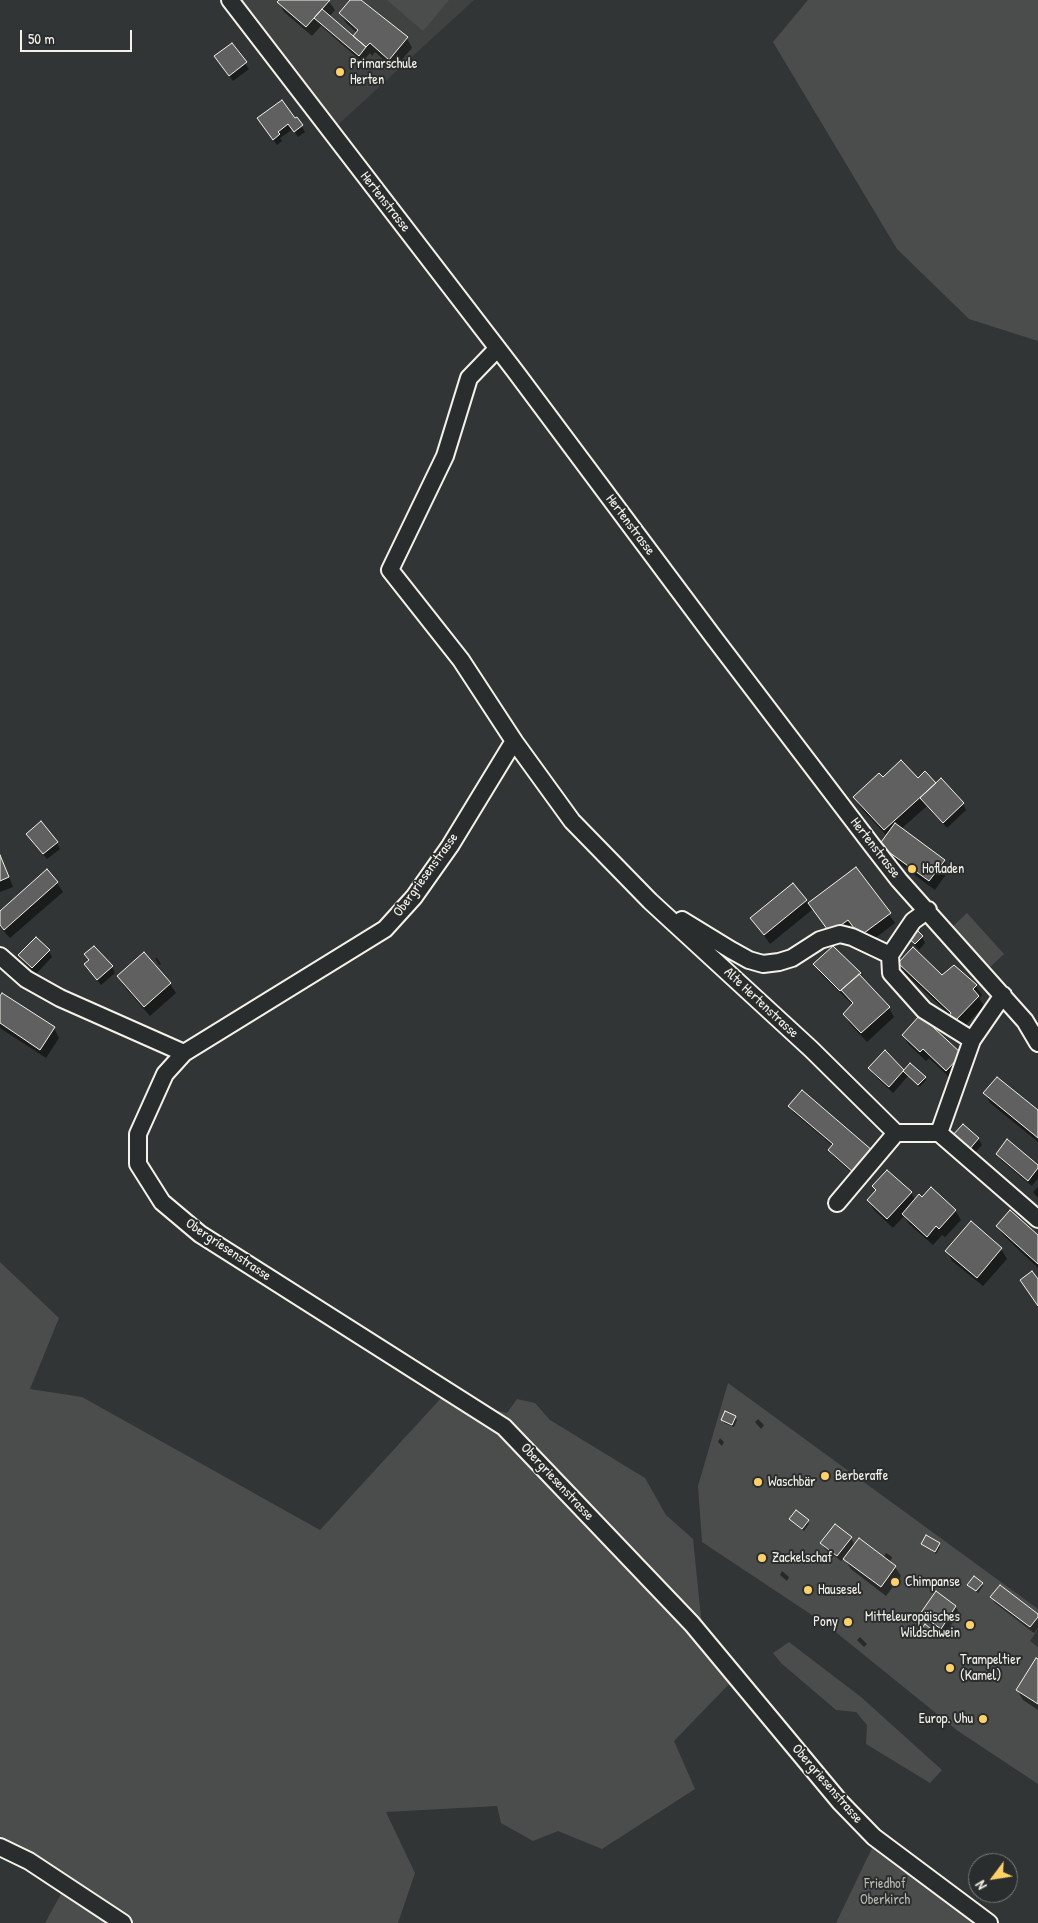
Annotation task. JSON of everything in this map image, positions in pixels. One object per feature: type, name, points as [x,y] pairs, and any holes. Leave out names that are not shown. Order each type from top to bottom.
[{"type":"street","name":"Hertenstrasse","points":[[230,0],[899,880],[1003,995],[1032,1018],[1038,1043]]},
{"type":"street","points":[[497,349],[469,378],[445,456],[390,570],[461,660],[514,741]]},
{"type":"street","name":"Alte Hertenstrasse","points":[[514,741],[572,821],[650,901],[811,1049],[896,1133]]},
{"type":"street","name":"Obergriesenstrasse","points":[[514,741],[450,846],[414,897],[385,929],[184,1052],[165,1074],[138,1134],[138,1164],[162,1202],[200,1234],[504,1427],[692,1624],[840,1802],[874,1837],[990,1923]]},
{"type":"street","points":[[650,901],[731,950],[756,962],[771,964],[792,958],[820,940],[840,934],[852,937],[890,955]]},
{"type":"street","points":[[928,910],[913,922],[890,955],[891,973],[924,1010],[972,1040]]},
{"type":"street","points":[[0,956],[26,979],[60,998],[184,1052]]},
{"type":"street","points":[[939,1132],[972,1040],[1003,995]]},
{"type":"street","points":[[837,1203],[896,1133],[939,1132],[1038,1219]]},
{"type":"street","points":[[0,1847],[28,1861],[123,1923]]},
{"type":"shaded area","name":"Primarschule Herten","points":[[231,0],[474,0],[330,132]]},
{"type":"green space","points":[[387,0],[449,0],[423,31]]},
{"type":"green space","points":[[808,0],[1038,0],[1038,341],[969,319],[897,249],[773,42]]},
{"type":"green space","points":[[967,913],[1004,954],[989,968],[952,927]]},
{"type":"green space","points":[[0,1262],[59,1318],[30,1389],[82,1397],[320,1530],[443,1396],[507,1413],[517,1399],[535,1403],[550,1420],[645,1478],[666,1515],[693,1539],[704,1647],[731,1682],[674,1741],[695,1789],[602,1849],[558,1831],[533,1841],[501,1823],[497,1806],[386,1812],[415,1873],[398,1923],[133,1923],[0,1841]]},
{"type":"green space","points":[[728,1383],[1038,1609],[1038,1629],[1030,1641],[1038,1647],[1038,1784],[958,1731],[827,1625],[702,1542],[698,1486]]},
{"type":"green space","points":[[789,1642],[861,1697],[942,1770],[930,1783],[866,1744],[867,1725],[856,1712],[836,1710],[781,1663],[773,1653]]},
{"type":"green space","name":"Friedhof Oberkirch","points":[[874,1844],[979,1923],[836,1923]]},
{"type":"green space","points":[[66,1885],[120,1923],[45,1923]]},
{"type":"building","points":[[279,0],[330,0],[306,27],[277,2]]},
{"type":"building","points":[[350,0],[361,0],[408,37],[389,60],[370,43],[366,47],[353,36],[358,30],[339,13]]},
{"type":"building","points":[[322,9],[366,47],[359,56],[314,18]]},
{"type":"building","points":[[232,43],[247,62],[229,76],[214,56]]},
{"type":"building","points":[[282,100],[295,118],[297,117],[303,125],[294,132],[288,124],[278,132],[280,134],[273,140],[257,118]]},
{"type":"building","points":[[901,760],[918,778],[925,771],[936,783],[884,830],[853,797],[879,773],[883,777]]},
{"type":"building","points":[[941,778],[964,803],[943,823],[920,798]]},
{"type":"building","points":[[41,821],[58,842],[43,854],[26,834]]},
{"type":"building","points":[[895,823],[945,860],[929,881],[879,845]]},
{"type":"building","points":[[0,855],[9,877],[0,881]]},
{"type":"building","points":[[856,867],[891,913],[860,936],[848,920],[830,933],[808,903]]},
{"type":"building","points":[[47,869],[58,882],[4,930],[0,925],[0,911]]},
{"type":"building","points":[[793,883],[807,900],[764,935],[750,918]]},
{"type":"building","points":[[915,928],[923,936],[915,944],[907,937]]},
{"type":"building","points":[[36,937],[50,950],[32,968],[18,955]]},
{"type":"building","points":[[94,946],[113,966],[97,980],[84,964],[89,960],[84,954]]},
{"type":"building","points":[[833,946],[861,973],[840,991],[813,964]]},
{"type":"building","points":[[913,947],[942,975],[954,965],[977,985],[973,989],[979,996],[954,1022],[948,1017],[951,1013],[898,963]]},
{"type":"building","points":[[144,952],[171,983],[144,1007],[117,976]]},
{"type":"building","points":[[859,974],[890,1007],[861,1033],[843,1014],[853,1003],[841,990]]},
{"type":"building","points":[[2,993],[55,1027],[40,1050],[0,1023],[0,996]]},
{"type":"building","points":[[920,1015],[962,1054],[946,1071],[923,1049],[920,1052],[902,1035]]},
{"type":"building","points":[[885,1050],[904,1070],[889,1087],[868,1068]]},
{"type":"building","points":[[910,1063],[926,1077],[918,1085],[903,1071]]},
{"type":"building","points":[[997,1077],[1038,1110],[1038,1138],[983,1093]]},
{"type":"building","points":[[802,1090],[873,1151],[854,1173],[828,1150],[833,1144],[788,1106]]},
{"type":"building","points":[[963,1124],[979,1138],[968,1151],[951,1137]]},
{"type":"building","points":[[1007,1139],[1038,1165],[1038,1168],[1028,1181],[996,1154]]},
{"type":"building","points":[[887,1170],[912,1192],[887,1219],[867,1200],[876,1190],[872,1186]]},
{"type":"building","points":[[931,1187],[956,1210],[939,1229],[936,1226],[927,1237],[902,1214],[919,1194],[922,1197]]},
{"type":"building","points":[[1010,1210],[1038,1235],[1038,1264],[996,1226]]},
{"type":"building","points":[[971,1221],[1002,1248],[977,1278],[945,1251]]},
{"type":"building","points":[[1032,1271],[1038,1279],[1038,1306],[1020,1280]]},
{"type":"building","points":[[725,1411],[736,1416],[732,1425],[721,1420]]},
{"type":"building","points":[[796,1510],[809,1520],[802,1529],[789,1519]]},
{"type":"building","points":[[835,1524],[852,1537],[837,1556],[820,1543]]},
{"type":"building","points":[[926,1535],[940,1543],[935,1552],[921,1544]]},
{"type":"building","points":[[859,1538],[896,1566],[881,1587],[843,1559]]},
{"type":"building","points":[[974,1576],[983,1583],[976,1591],[967,1585]]},
{"type":"building","points":[[1000,1585],[1038,1614],[1038,1617],[1030,1627],[990,1597]]},
{"type":"building","points":[[936,1591],[956,1606],[941,1629],[920,1614]]},
{"type":"building","points":[[925,1624],[931,1629],[927,1636],[920,1631]]},
{"type":"building","points":[[1036,1658],[1038,1659],[1038,1704],[1016,1690]]},
{"type":"place","name":"Primarschule Herten","points":[[340,72]]},
{"type":"place","name":"Hofladen","points":[[912,869]]},
{"type":"place","name":"Berberaffe","points":[[825,1476]]},
{"type":"place","name":"Waschbär","points":[[758,1482]]},
{"type":"place","name":"Zackelschaf","points":[[762,1558]]},
{"type":"place","name":"Chimpanse","points":[[895,1582]]},
{"type":"place","name":"Hausesel","points":[[808,1590]]},
{"type":"place","name":"Pony","points":[[848,1622]]},
{"type":"place","name":"Mitteleuropäisches Wildschwein","points":[[970,1625]]},
{"type":"place","name":"Trampeltier (Kamel)","points":[[950,1668]]},
{"type":"place","name":"Europ. Uhu","points":[[983,1719]]}]
